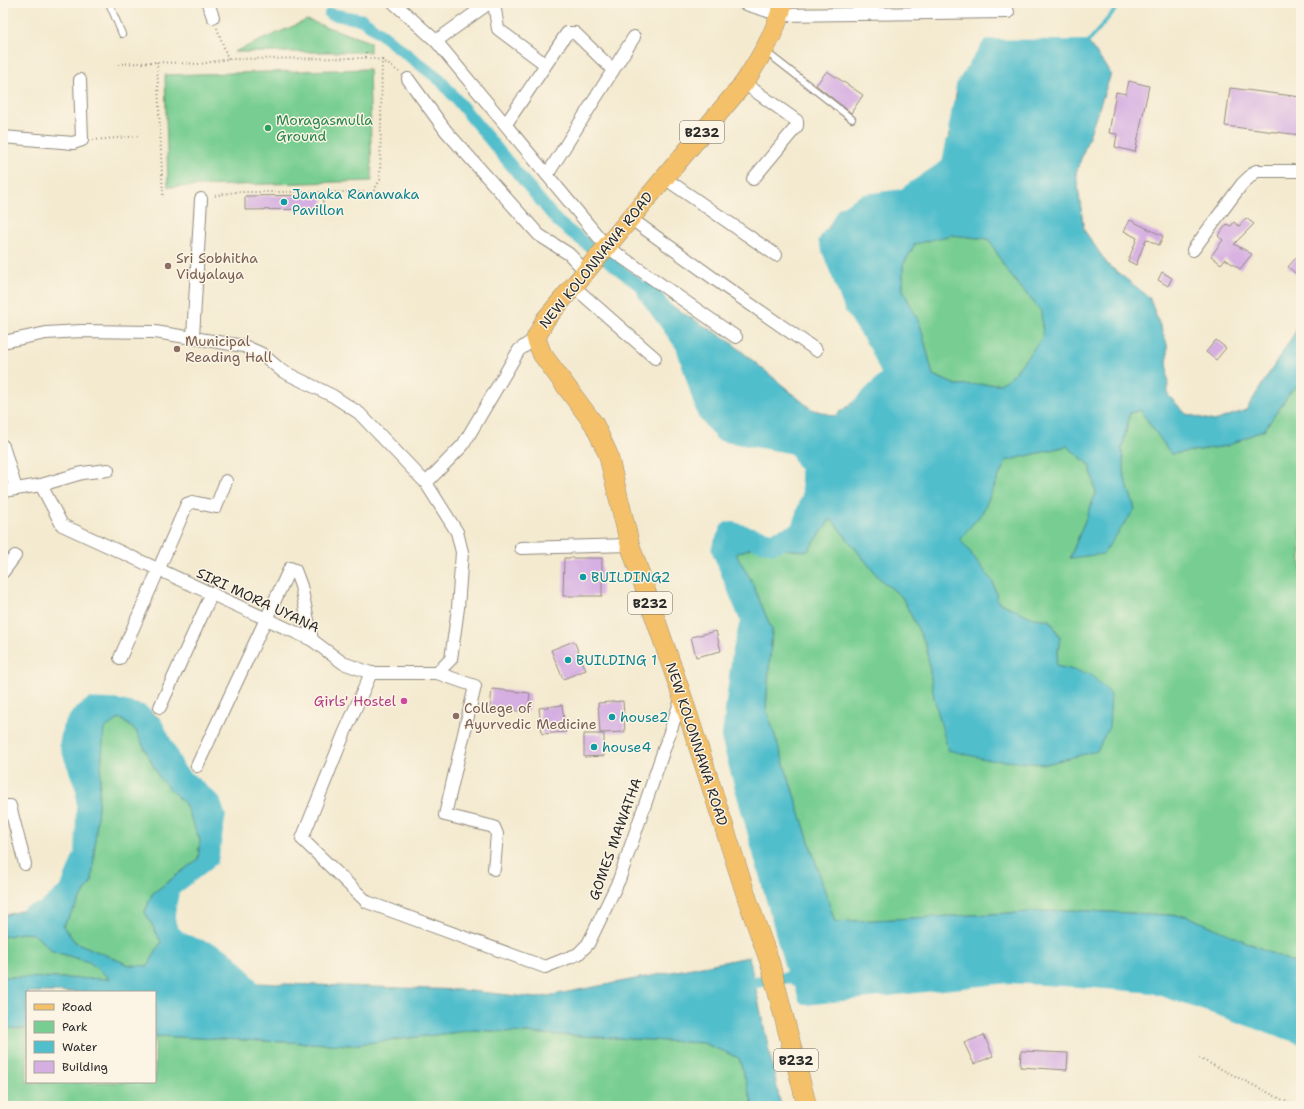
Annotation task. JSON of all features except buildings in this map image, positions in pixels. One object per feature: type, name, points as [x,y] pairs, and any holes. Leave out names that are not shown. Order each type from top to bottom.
[{"type":"main road","name":"NEW KOLONNAWA ROAD","points":[[782,9],[765,51],[744,84],[663,178],[545,320],[536,338],[542,354],[594,424],[608,454],[630,546],[682,696],[749,904],[770,963],[807,1106]]},
{"type":"street","points":[[208,3],[214,17]]},
{"type":"street","points":[[394,3],[436,41],[547,174],[605,248],[736,337]]},
{"type":"street","points":[[436,41],[489,3]]},
{"type":"street","points":[[494,3],[498,29],[545,64]]},
{"type":"street","points":[[743,3],[782,9],[1008,12]]},
{"type":"street","points":[[506,124],[566,34],[575,33],[614,70]]},
{"type":"street","points":[[547,174],[634,37]]},
{"type":"street","points":[[408,79],[446,131],[538,235],[569,254],[587,270]]},
{"type":"street","points":[[3,138],[73,143],[82,140],[80,80]]},
{"type":"street","points":[[744,84],[797,121],[797,126],[753,179]]},
{"type":"street","points":[[1193,250],[1242,184],[1256,171],[1301,170]]},
{"type":"street","points":[[663,178],[776,255]]},
{"type":"street","points":[[193,337],[201,199]]},
{"type":"street","points":[[630,218],[816,350]]},
{"type":"street","points":[[573,286],[656,358]]},
{"type":"street","points":[[3,342],[46,333],[81,331],[155,332],[244,346],[262,354],[282,371],[333,396],[359,413],[426,483],[456,532],[462,552],[458,608],[451,659],[437,673]]},
{"type":"street","points":[[426,483],[463,445],[519,350],[527,342],[536,338]]},
{"type":"street","points":[[3,446],[16,489]]},
{"type":"street","points":[[3,491],[41,484],[82,472],[108,470]]},
{"type":"street","points":[[120,658],[187,504],[193,502],[216,507],[226,481]]},
{"type":"street","name":"SIRI MORA UYANA","points":[[41,484],[62,525],[159,571],[212,593],[312,640],[343,662],[370,673],[437,673],[475,686],[445,815],[494,827],[497,834],[494,869]]},
{"type":"street","points":[[521,548],[630,546]]},
{"type":"street","points":[[3,572],[14,556]]},
{"type":"street","points":[[197,766],[290,568],[295,570],[301,586],[312,640]]},
{"type":"street","points":[[160,707],[212,593]]},
{"type":"street","name":"GOMES MAWATHA","points":[[370,673],[302,839],[367,902],[545,967],[578,954],[588,944],[618,880],[682,696]]},
{"type":"street","points":[[3,806],[10,806],[25,864]]},
{"type":"lane","points":[[109,3],[122,34]]},
{"type":"lane","points":[[765,51],[852,119]]},
{"type":"path","points":[[214,17],[228,59]]},
{"type":"path","points":[[366,52],[366,58]]},
{"type":"path","points":[[118,64],[157,62],[200,64],[228,59],[366,58],[382,60],[408,79]]},
{"type":"path","points":[[201,199],[235,192],[373,192],[380,180],[382,60]]},
{"type":"path","points":[[157,62],[163,198]]},
{"type":"path","points":[[82,140],[139,136]]},
{"type":"path","points":[[1199,1058],[1295,1106]]},
{"type":"green space","points":[[307,20],[370,42],[370,52],[234,52]]},
{"type":"green space","name":"Moragasmulla Ground","points":[[369,69],[372,181],[168,187],[165,75]]},
{"type":"green space","points":[[951,235],[989,239],[1007,271],[1041,311],[1043,337],[1012,376],[1000,384],[956,385],[933,375],[920,324],[903,290],[903,265],[915,244]]},
{"type":"green space","points":[[1301,382],[1301,966],[1187,916],[1070,910],[835,922],[766,708],[772,630],[751,580],[736,554],[753,547],[808,551],[831,519],[880,579],[902,597],[926,645],[934,698],[1090,674],[1056,666],[1060,637],[1050,620],[1033,618],[998,602],[993,582],[959,539],[982,513],[1006,461],[1067,446],[1090,465],[1096,493],[1070,558],[1135,509],[1125,478],[1122,450],[1130,413],[1140,410],[1171,454],[1227,446],[1265,429],[1291,391]]},
{"type":"green space","points":[[120,718],[136,731],[160,779],[185,804],[200,840],[198,859],[152,894],[145,912],[161,942],[148,966],[129,965],[75,942],[63,926],[92,881],[104,728]]},
{"type":"green space","points":[[21,933],[34,934],[52,951],[89,962],[111,979],[3,977],[3,937]]},
{"type":"green space","points":[[3,1028],[26,1029],[26,1083],[156,1083],[156,1036],[351,1045],[475,1030],[703,1043],[739,1058],[753,1106],[3,1106]]},
{"type":"water","points":[[986,41],[1088,42],[1111,74],[1076,173],[1084,230],[1108,265],[1149,297],[1167,344],[1168,395],[1186,414],[1214,421],[1246,410],[1301,323],[1301,382],[1291,391],[1265,429],[1227,446],[1171,454],[1140,410],[1130,413],[1122,450],[1125,478],[1135,509],[1103,554],[1070,558],[1096,493],[1090,465],[1067,446],[1006,461],[982,513],[960,539],[993,582],[998,602],[1033,618],[1050,620],[1060,637],[1056,666],[1090,674],[1111,694],[1109,727],[1097,751],[1046,764],[989,760],[948,750],[934,698],[926,645],[902,597],[880,579],[831,519],[808,551],[753,547],[736,554],[751,580],[772,630],[766,708],[835,922],[1070,910],[1187,916],[1301,966],[1301,1038],[1153,987],[1094,982],[1008,977],[805,999],[732,739],[742,657],[751,620],[722,549],[730,532],[772,543],[800,533],[813,495],[810,467],[797,444],[723,431],[707,411],[686,344],[648,292],[728,340],[811,409],[835,416],[856,400],[883,374],[872,349],[846,309],[820,241],[839,210],[863,196],[901,191],[944,162],[958,84]],"holes":[[[951,235],[989,239],[1007,271],[1041,311],[1043,337],[1012,376],[1000,384],[956,385],[933,375],[920,324],[903,290],[903,265],[915,244]]]},
{"type":"water","points":[[89,700],[117,701],[143,707],[159,718],[183,768],[218,798],[224,816],[216,862],[177,893],[174,917],[175,923],[182,933],[189,937],[226,951],[240,964],[256,983],[461,990],[537,998],[749,957],[781,1106],[753,1106],[739,1058],[703,1043],[475,1030],[351,1045],[156,1036],[156,991],[26,991],[26,1029],[3,1028],[3,977],[110,979],[89,962],[52,951],[34,934],[21,933],[3,937],[3,916],[42,904],[63,886],[77,851],[78,791],[61,745],[64,727],[74,712]],"holes":[[[120,718],[136,731],[160,779],[185,804],[200,840],[198,859],[152,894],[145,912],[161,942],[148,966],[129,965],[75,942],[63,926],[92,881],[104,729]]]},
{"type":"waterway","points":[[957,90],[958,84],[986,41],[1088,42],[1121,3]]},
{"type":"waterway","points":[[330,14],[363,20],[441,81],[558,222],[648,292]]},
{"type":"waterway","points":[[950,129],[955,102]]},
{"type":"waterway","points":[[833,221],[839,210],[863,196],[901,191],[944,162],[948,141]]},
{"type":"waterway","points":[[826,231],[820,241],[846,309],[872,349],[883,374],[854,403]]},
{"type":"waterway","points":[[648,292],[686,344],[707,411],[723,431],[797,444],[810,467],[813,495],[800,533],[772,543],[730,532],[722,549],[751,620],[742,657],[732,739],[798,976]]},
{"type":"waterway","points":[[25,909],[42,904],[63,886],[77,851],[78,791],[61,745],[64,727],[74,712],[89,700],[117,701],[143,707],[150,712]]},
{"type":"waterway","points":[[159,719],[183,768],[218,798],[224,816],[216,862],[177,893],[173,915],[174,925],[184,935],[226,951],[240,963],[256,983]]},
{"type":"waterway","points":[[742,989],[755,982],[798,976],[805,999],[1008,977],[1153,987],[1301,1038]]},
{"type":"place","name":"Moragasmulla Ground","points":[[268,128]]},
{"type":"place","name":"Janaka Ranawaka Pavillon","points":[[284,202]]},
{"type":"place","name":"Sri Sobhitha Vidyalaya","points":[[168,266]]},
{"type":"place","name":"Municipal Reading Hall","points":[[177,349]]},
{"type":"place","name":"BUILDING2","points":[[583,577]]},
{"type":"place","name":"BUILDING 1","points":[[568,660]]},
{"type":"place","name":"Girls' Hostel","points":[[404,701]]},
{"type":"place","name":"College of Ayurvedic Medicine","points":[[456,716]]},
{"type":"place","name":"house2","points":[[612,717]]},
{"type":"place","name":"house4","points":[[594,747]]}]
